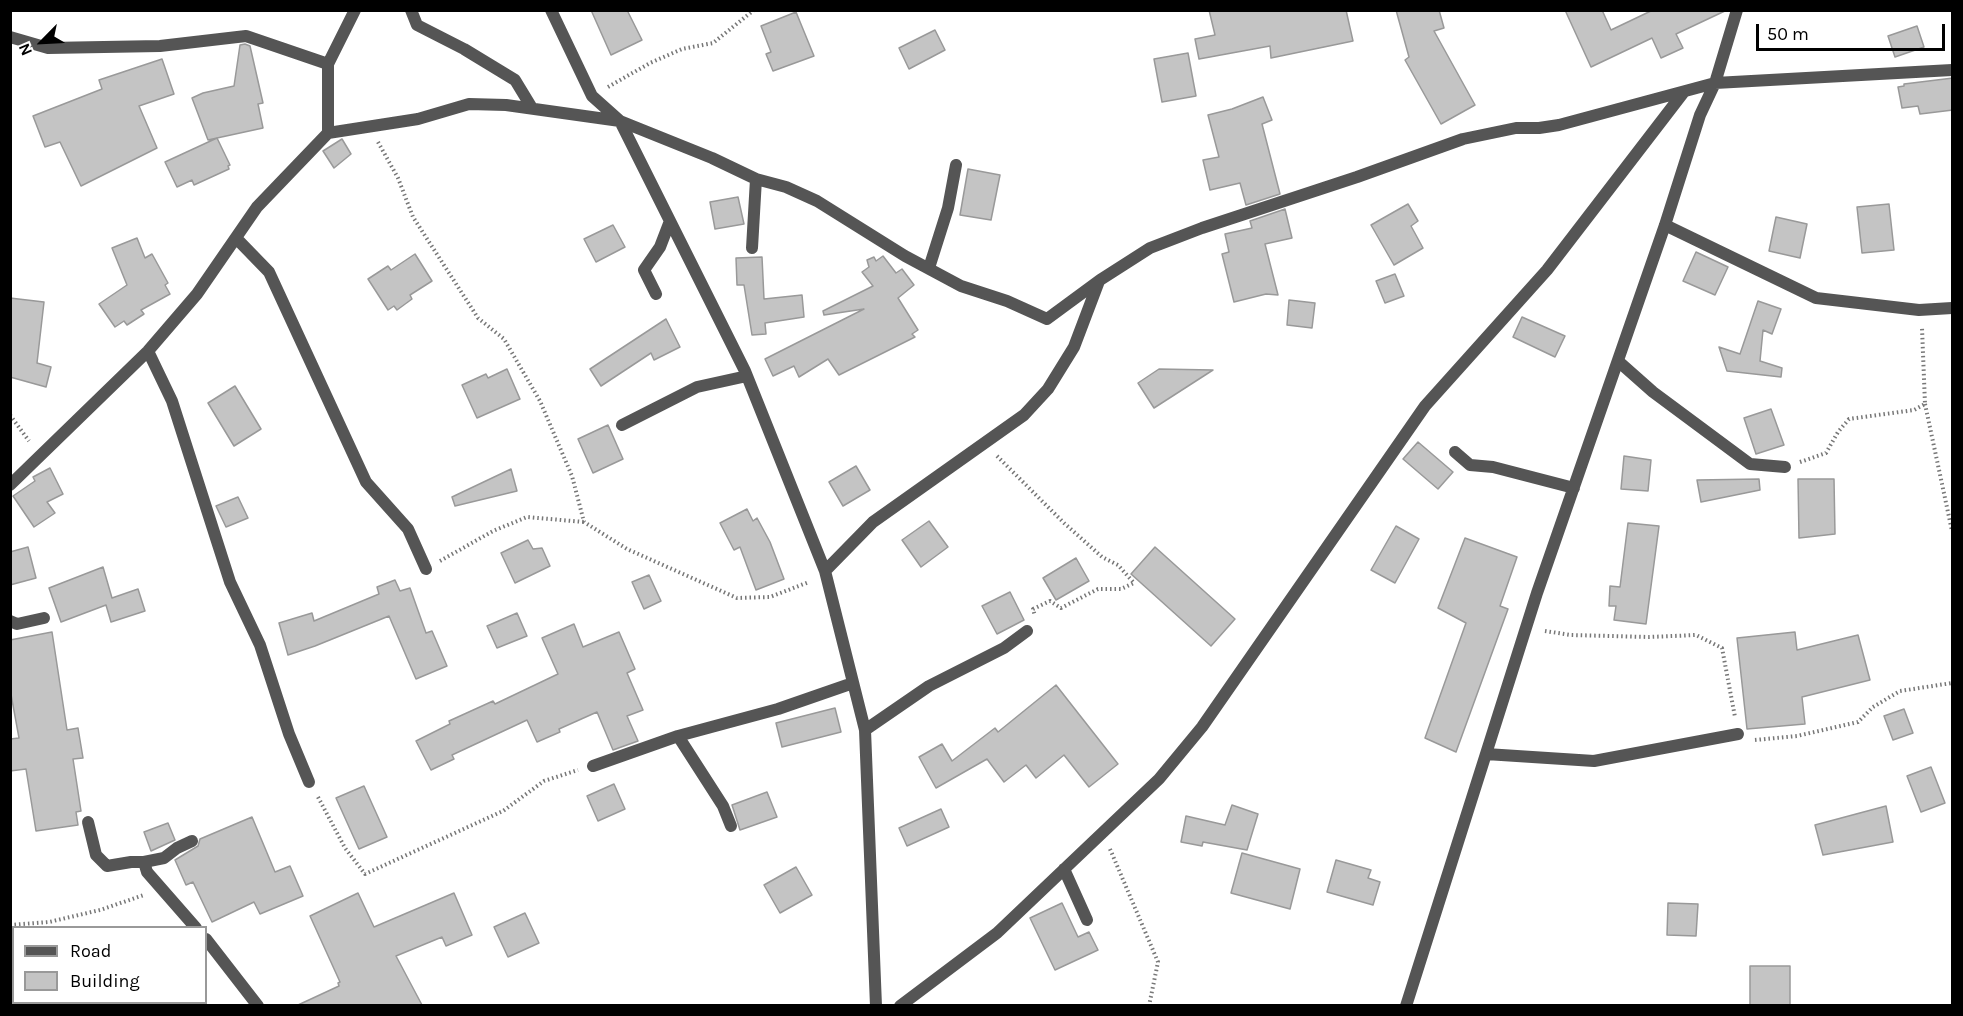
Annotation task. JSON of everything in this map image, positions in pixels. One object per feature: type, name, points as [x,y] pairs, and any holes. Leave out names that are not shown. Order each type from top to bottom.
[{"type":"street","points":[[328,133],[328,64],[355,10]]},
{"type":"street","points":[[411,10],[417,25],[464,49],[515,80],[532,108]]},
{"type":"street","points":[[551,10],[592,96],[620,121],[747,376],[826,573],[865,730],[876,1005]]},
{"type":"street","points":[[1406,1005],[1526,628],[1665,225],[1700,115],[1715,83],[1737,10]]},
{"type":"street","points":[[10,37],[48,48],[160,46],[246,36],[328,64]]},
{"type":"street","points":[[10,485],[148,351],[197,294],[257,207],[328,133],[418,120],[469,104],[506,105],[620,121],[712,158],[756,179],[786,187],[817,201],[905,256],[962,286],[1007,301],[1047,319],[1100,280],[1150,248],[1463,139],[1516,128],[1559,125],[1715,83],[1953,70]]},
{"type":"street","points":[[900,1005],[997,933],[1159,779],[1202,727],[1425,406],[1548,270],[1683,93]]},
{"type":"street","points":[[929,268],[948,208],[956,165]]},
{"type":"street","points":[[752,248],[756,179]]},
{"type":"street","points":[[656,294],[644,270],[660,246],[670,221]]},
{"type":"street","points":[[1665,225],[1816,298],[1920,310],[1953,308]]},
{"type":"street","points":[[236,238],[269,272],[366,482],[408,530],[426,569]]},
{"type":"street","points":[[826,573],[873,522],[1024,415],[1048,389],[1074,347],[1100,280]]},
{"type":"street","points":[[148,351],[172,401],[230,582],[260,645],[289,734],[309,782]]},
{"type":"street","points":[[1618,361],[1653,392],[1750,464],[1785,467]]},
{"type":"street","points":[[622,424],[697,387],[747,376]]},
{"type":"street","points":[[1455,452],[1470,465],[1493,467],[1574,488]]},
{"type":"street","points":[[10,621],[17,624],[44,618]]},
{"type":"street","points":[[865,730],[929,686],[1004,648],[1027,631]]},
{"type":"street","points":[[593,766],[678,736],[778,709],[853,682]]},
{"type":"street","points":[[1486,754],[1594,761],[1738,734]]},
{"type":"street","points":[[678,736],[723,806],[731,826]]},
{"type":"street","points":[[88,822],[96,855],[107,866],[164,858],[177,848],[192,841]]},
{"type":"street","points":[[144,862],[147,872],[195,926]]},
{"type":"street","points":[[1064,869],[1087,920]]},
{"type":"street","points":[[207,940],[258,1005]]},
{"type":"path","points":[[592,96],[650,63],[682,49],[713,43],[754,10]]},
{"type":"path","points":[[370,126],[398,178],[413,217],[478,318],[504,339],[540,401],[572,476],[584,522]]},
{"type":"path","points":[[1920,310],[1923,332],[1925,404],[1953,531]]},
{"type":"path","points":[[1785,467],[1826,453],[1838,432],[1850,419],[1914,410],[1925,404]]},
{"type":"path","points":[[10,415],[40,456]]},
{"type":"path","points":[[984,443],[1064,523],[1102,557],[1118,566],[1134,583],[1121,589],[1098,590],[1062,608],[1050,601],[1033,609],[1037,622],[1027,631]]},
{"type":"path","points":[[426,569],[493,531],[527,517],[584,522],[627,549],[738,598],[770,597],[826,573]]},
{"type":"path","points":[[1526,628],[1571,635],[1649,637],[1696,635],[1722,648],[1738,734],[1747,741],[1797,736],[1858,722],[1873,707],[1900,691],[1953,683]]},
{"type":"path","points":[[309,782],[345,848],[365,874],[504,811],[544,781],[593,766]]},
{"type":"path","points":[[1102,833],[1158,962],[1149,1005]]},
{"type":"path","points":[[10,924],[49,922],[100,910],[142,897],[159,885]]},
{"type":"building","points":[[591,10],[627,10],[642,40],[611,55]]},
{"type":"building","points":[[1209,10],[1346,10],[1353,41],[1271,58],[1270,46],[1199,59],[1195,39],[1215,35]]},
{"type":"building","points":[[1396,10],[1439,10],[1444,28],[1434,31],[1475,105],[1441,124],[1405,60],[1409,57]]},
{"type":"building","points":[[1565,10],[1602,10],[1611,30],[1653,10],[1727,10],[1676,34],[1683,48],[1661,58],[1652,38],[1591,67]]},
{"type":"building","points":[[796,12],[814,56],[773,71],[766,54],[771,52],[761,26]]},
{"type":"building","points":[[1917,26],[1924,47],[1895,57],[1888,36]]},
{"type":"building","points":[[935,30],[945,50],[909,69],[899,48]]},
{"type":"building","points":[[240,45],[250,46],[263,103],[258,104],[263,128],[208,140],[192,98],[234,86]]},
{"type":"building","points":[[1188,53],[1196,96],[1162,102],[1154,59]]},
{"type":"building","points":[[162,59],[174,94],[139,106],[157,148],[81,186],[60,142],[45,147],[33,116],[102,89],[99,80]]},
{"type":"building","points":[[1953,78],[1953,110],[1920,114],[1918,106],[1902,108],[1898,87],[1904,84]]},
{"type":"building","points":[[1263,97],[1272,120],[1262,124],[1280,194],[1246,205],[1240,183],[1210,190],[1203,160],[1219,157],[1208,115]]},
{"type":"building","points":[[217,138],[230,165],[229,169],[194,185],[192,180],[177,187],[165,162]]},
{"type":"building","points":[[342,139],[351,154],[334,168],[323,151]]},
{"type":"building","points":[[968,169],[1000,175],[991,220],[960,215]]},
{"type":"building","points":[[738,197],[744,224],[715,229],[710,202]]},
{"type":"building","points":[[1408,204],[1418,221],[1411,226],[1423,248],[1394,265],[1371,225]]},
{"type":"building","points":[[1889,204],[1894,250],[1862,253],[1857,207]]},
{"type":"building","points":[[1285,209],[1292,238],[1265,244],[1278,295],[1266,294],[1234,302],[1222,254],[1229,252],[1225,234],[1252,228],[1250,221]]},
{"type":"building","points":[[1776,217],[1807,224],[1800,258],[1769,251]]},
{"type":"building","points":[[613,225],[625,247],[596,262],[584,239]]},
{"type":"building","points":[[137,238],[145,258],[152,254],[168,283],[165,285],[170,294],[141,310],[144,314],[127,325],[124,321],[115,327],[99,304],[127,285],[112,248]]},
{"type":"building","points":[[1696,252],[1728,267],[1715,295],[1683,281]]},
{"type":"building","points":[[415,254],[432,281],[410,295],[412,299],[397,310],[394,306],[388,310],[368,279],[388,266],[391,270]]},
{"type":"building","points":[[883,256],[896,273],[902,269],[914,285],[898,298],[918,330],[912,334],[915,337],[839,375],[828,359],[799,377],[794,366],[773,376],[765,359],[864,309],[824,315],[823,311],[873,286],[862,272],[869,267],[867,260],[874,257],[876,261]]},
{"type":"building","points":[[762,257],[764,299],[802,295],[804,317],[765,323],[766,334],[752,335],[744,285],[737,285],[736,258]]},
{"type":"building","points":[[1395,274],[1404,296],[1385,303],[1376,281]]},
{"type":"building","points":[[10,298],[44,302],[37,363],[51,367],[46,387],[10,377]]},
{"type":"building","points":[[1289,300],[1315,303],[1312,328],[1287,325]]},
{"type":"building","points":[[1758,301],[1781,309],[1772,334],[1763,330],[1760,361],[1782,368],[1781,377],[1727,371],[1719,347],[1740,354]]},
{"type":"building","points":[[1522,317],[1565,336],[1555,357],[1513,337]]},
{"type":"building","points":[[666,319],[680,347],[654,360],[651,353],[601,386],[590,369]]},
{"type":"building","points":[[507,369],[520,399],[477,418],[462,385],[486,374],[488,378]]},
{"type":"building","points":[[1159,369],[1213,370],[1154,408],[1138,383]]},
{"type":"building","points":[[235,386],[261,429],[234,446],[208,403]]},
{"type":"building","points":[[1771,409],[1784,445],[1756,454],[1744,418]]},
{"type":"building","points":[[608,425],[623,459],[593,473],[578,439]]},
{"type":"building","points":[[1418,442],[1453,472],[1438,489],[1403,459]]},
{"type":"building","points":[[1624,456],[1651,460],[1648,491],[1621,489]]},
{"type":"building","points":[[856,466],[870,490],[843,506],[829,482]]},
{"type":"building","points":[[50,468],[63,494],[47,502],[55,513],[34,527],[13,496],[35,481],[33,477]]},
{"type":"building","points":[[511,469],[517,491],[455,506],[452,497]]},
{"type":"building","points":[[1759,479],[1760,490],[1701,502],[1697,480]]},
{"type":"building","points":[[1798,479],[1834,479],[1835,534],[1799,538]]},
{"type":"building","points":[[238,497],[248,518],[226,527],[216,506]]},
{"type":"building","points":[[747,509],[753,521],[757,518],[770,542],[784,579],[756,590],[740,547],[734,550],[720,523]]},
{"type":"building","points":[[929,521],[948,547],[921,567],[902,540]]},
{"type":"building","points":[[1628,523],[1659,526],[1646,624],[1614,620],[1616,606],[1609,606],[1610,586],[1620,587]]},
{"type":"building","points":[[1396,526],[1419,539],[1395,583],[1371,570]]},
{"type":"building","points":[[1465,538],[1517,557],[1500,606],[1508,609],[1456,752],[1425,738],[1466,623],[1438,608]]},
{"type":"building","points":[[528,540],[533,549],[542,548],[550,566],[515,583],[501,553]]},
{"type":"building","points":[[28,547],[36,578],[10,585],[10,552]]},
{"type":"building","points":[[1155,547],[1235,619],[1211,646],[1131,574]]},
{"type":"building","points":[[1076,558],[1089,581],[1056,600],[1043,578]]},
{"type":"building","points":[[103,567],[112,598],[138,589],[145,611],[111,622],[106,605],[61,622],[49,588]]},
{"type":"building","points":[[649,575],[661,601],[644,609],[632,582]]},
{"type":"building","points":[[395,580],[400,591],[410,588],[426,633],[432,631],[447,666],[416,679],[389,616],[288,655],[279,623],[312,613],[314,621],[379,594],[377,587]]},
{"type":"building","points":[[1010,592],[1024,620],[997,634],[982,606]]},
{"type":"building","points":[[517,613],[527,636],[497,648],[487,626]]},
{"type":"building","points":[[574,624],[583,647],[619,632],[635,669],[627,673],[643,710],[627,716],[638,741],[613,750],[597,712],[537,742],[527,720],[452,755],[454,759],[431,770],[416,741],[450,724],[449,721],[493,701],[495,704],[558,674],[542,638]]},
{"type":"building","points":[[52,632],[67,730],[78,728],[83,758],[73,759],[81,811],[76,812],[78,825],[36,831],[26,769],[10,771],[10,739],[19,738],[10,689],[10,640]]},
{"type":"building","points":[[1795,632],[1797,650],[1858,635],[1870,680],[1802,697],[1805,724],[1747,729],[1737,638]]},
{"type":"building","points":[[1056,685],[1118,764],[1089,787],[1064,755],[1036,778],[1026,765],[1004,782],[987,759],[936,788],[919,757],[942,744],[952,761],[995,728],[998,732]]},
{"type":"building","points":[[835,708],[841,732],[782,747],[776,723]]},
{"type":"building","points":[[1904,709],[1913,733],[1893,740],[1884,716]]},
{"type":"building","points":[[1931,767],[1945,803],[1921,812],[1907,776]]},
{"type":"building","points":[[614,784],[625,809],[598,821],[587,796]]},
{"type":"building","points":[[364,786],[387,837],[359,849],[336,798]]},
{"type":"building","points":[[767,792],[777,817],[740,830],[732,805]]},
{"type":"building","points":[[1232,805],[1258,814],[1247,850],[1203,842],[1202,846],[1181,842],[1186,816],[1225,825]]},
{"type":"building","points":[[1886,806],[1893,842],[1823,855],[1815,825]]},
{"type":"building","points":[[941,809],[949,827],[907,846],[899,828]]},
{"type":"building","points":[[252,817],[275,872],[290,866],[303,896],[260,914],[254,902],[212,922],[193,882],[186,885],[175,860],[198,846],[200,839]]},
{"type":"building","points":[[168,823],[175,840],[151,851],[144,832]]},
{"type":"building","points":[[1242,853],[1300,869],[1290,909],[1231,893]]},
{"type":"building","points":[[1336,860],[1371,870],[1368,878],[1380,882],[1373,905],[1327,892]]},
{"type":"building","points":[[796,867],[812,895],[780,913],[764,885]]},
{"type":"building","points":[[358,893],[374,927],[454,893],[472,935],[446,946],[442,937],[396,956],[422,1005],[298,1005],[339,986],[340,982],[310,916]]},
{"type":"building","points":[[1062,903],[1078,937],[1089,932],[1098,950],[1055,970],[1030,918]]},
{"type":"building","points":[[1668,903],[1698,904],[1696,936],[1667,935]]},
{"type":"building","points":[[525,913],[539,943],[508,957],[494,927]]},
{"type":"building","points":[[1750,966],[1790,966],[1790,1005],[1750,1005]]}]
